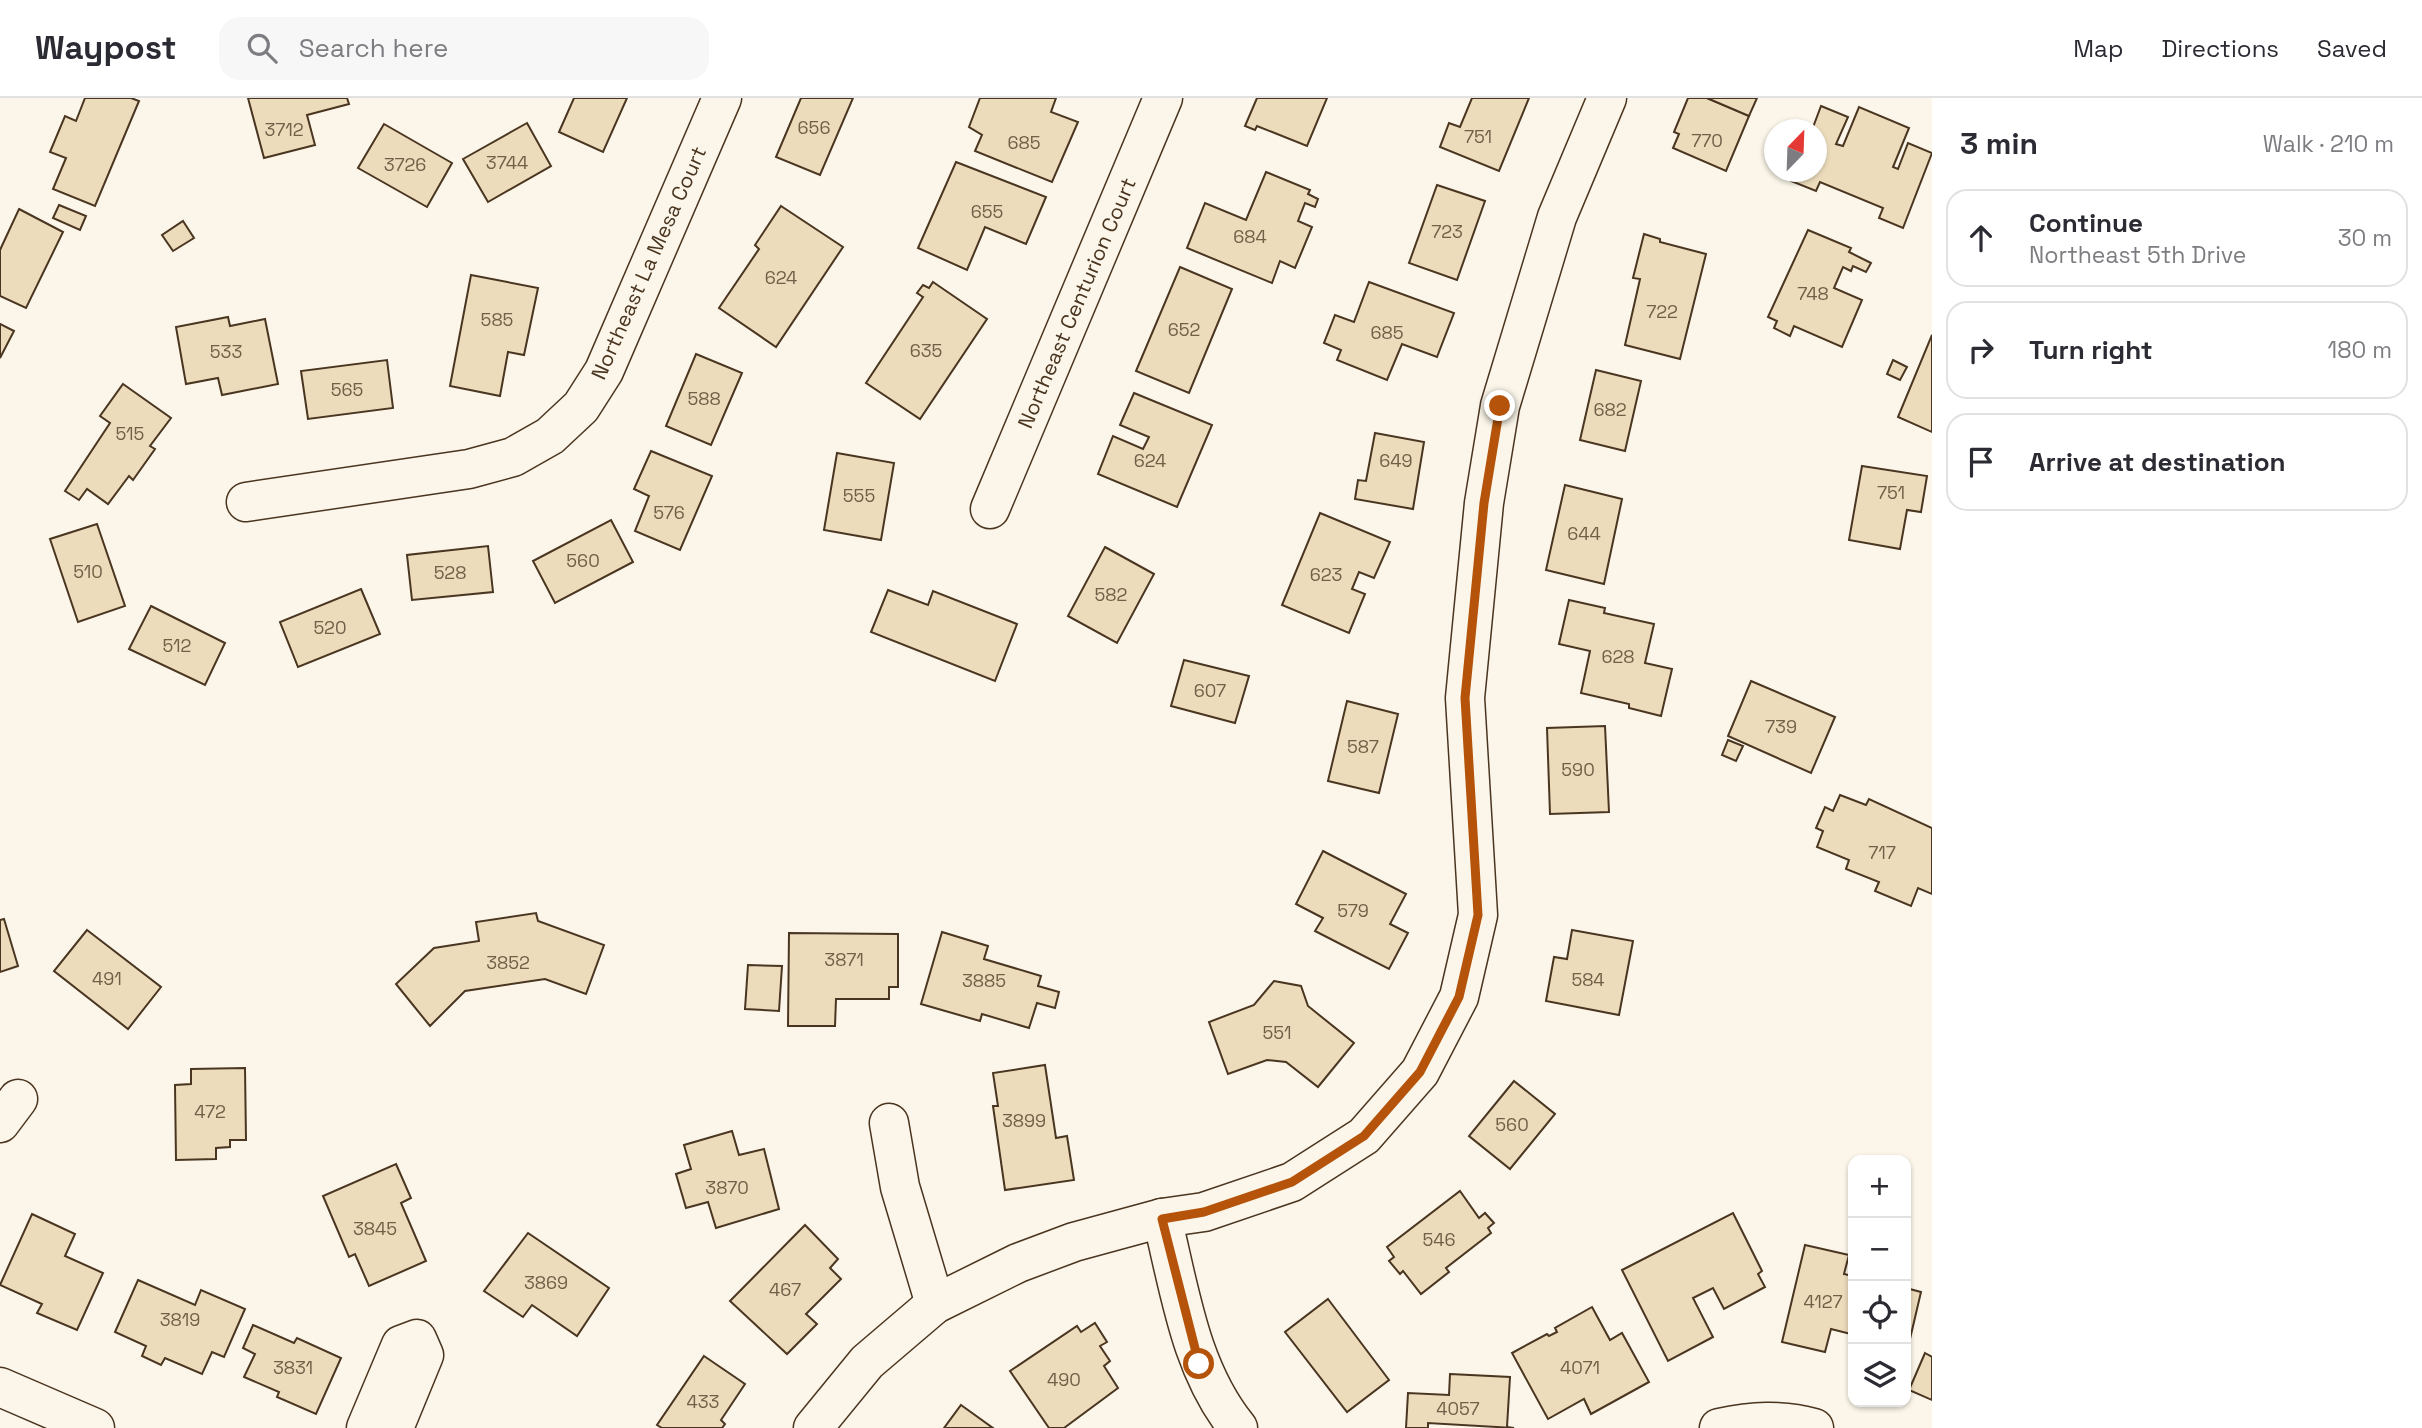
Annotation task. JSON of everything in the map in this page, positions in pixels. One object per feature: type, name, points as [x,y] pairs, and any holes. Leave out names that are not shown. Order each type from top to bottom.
[{"type":"street","name":"Northeast La Mesa Court","points":[[246,502],[469,469],[513,457],[550,436],[581,407],[604,371],[722,98]]},
{"type":"street","name":"Northeast Centurion Court","points":[[990,509],[1163,98]]},
{"type":"street","points":[[813,1428],[867,1362],[936,1304],[1029,1259],[1074,1242],[1162,1219],[1204,1212],[1292,1182],[1364,1136],[1420,1072],[1459,997],[1478,915],[1465,698],[1484,503],[1500,406],[1558,216],[1607,98]]},
{"type":"street","points":[[889,1124],[900,1187],[936,1304]]},
{"type":"street","points":[[1162,1219],[1199,1364],[1219,1404],[1238,1428]]},
{"type":"street","points":[[366,1428],[401,1345],[422,1325],[424,1355],[394,1428]]},
{"type":"street","points":[[0,1387],[95,1428]]},
{"type":"street","points":[[1719,1428],[1752,1421],[1794,1422],[1814,1428]]},
{"type":"building","points":[[85,98],[131,98],[139,101],[95,206],[53,189],[66,158],[50,152],[65,116],[76,121]]},
{"type":"building","points":[[248,98],[347,98],[349,104],[307,115],[315,145],[264,158]]},
{"type":"building","points":[[574,98],[627,98],[603,152],[559,132]]},
{"type":"building","points":[[801,98],[853,98],[820,175],[776,157]]},
{"type":"building","points":[[980,98],[1056,98],[1051,112],[1078,122],[1052,182],[975,151],[982,135],[969,127]]},
{"type":"building","points":[[1257,98],[1327,98],[1307,146],[1257,126],[1255,130],[1245,126]]},
{"type":"building","points":[[1472,98],[1529,98],[1499,171],[1440,147],[1449,123],[1460,127]]},
{"type":"building","points":[[1688,98],[1707,98],[1749,116],[1726,171],[1673,148],[1679,134],[1674,132]]},
{"type":"building","points":[[1707,98],[1757,98],[1749,116]]},
{"type":"building","points":[[1821,106],[1848,117],[1836,144],[1843,146],[1859,107],[1909,128],[1893,167],[1898,169],[1908,143],[1932,153],[1903,228],[1879,218],[1883,208],[1820,182],[1827,182],[1827,119],[1816,119]]},
{"type":"building","points":[[527,123],[551,166],[488,202],[463,159]]},
{"type":"building","points":[[384,124],[452,163],[427,207],[358,168]]},
{"type":"building","points":[[956,162],[1046,197],[1026,244],[985,227],[967,270],[918,248]]},
{"type":"building","points":[[1266,172],[1310,190],[1308,194],[1318,199],[1315,207],[1305,203],[1298,221],[1312,227],[1295,268],[1280,261],[1272,283],[1187,248],[1205,203],[1246,220]]},
{"type":"building","points":[[1794,182],[1820,182],[1816,191]]},
{"type":"building","points":[[1437,185],[1485,201],[1457,280],[1409,263]]},
{"type":"building","points":[[59,205],[86,216],[80,230],[53,218]]},
{"type":"building","points":[[781,206],[843,247],[776,347],[719,308],[759,249],[755,245]]},
{"type":"building","points":[[19,209],[63,232],[26,308],[0,296],[0,250]]},
{"type":"building","points":[[183,221],[194,238],[173,251],[162,235]]},
{"type":"building","points":[[1808,230],[1851,248],[1849,252],[1871,263],[1866,272],[1853,266],[1851,271],[1843,267],[1834,288],[1862,300],[1842,347],[1794,326],[1790,336],[1774,328],[1777,321],[1768,317]]},
{"type":"building","points":[[1644,234],[1660,239],[1660,242],[1706,254],[1680,359],[1625,345],[1640,279],[1633,278]]},
{"type":"building","points":[[1180,267],[1232,289],[1189,393],[1136,371]]},
{"type":"building","points":[[471,275],[538,288],[524,355],[508,352],[500,396],[450,386]]},
{"type":"building","points":[[933,282],[987,319],[920,419],[866,383],[923,297],[917,293],[923,285],[929,288]]},
{"type":"building","points":[[1369,282],[1454,313],[1437,357],[1402,344],[1387,380],[1337,360],[1341,350],[1324,343],[1335,315],[1354,322]]},
{"type":"building","points":[[228,317],[230,326],[265,319],[278,384],[222,395],[218,378],[186,384],[176,327]]},
{"type":"building","points":[[0,324],[14,331],[0,358]]},
{"type":"building","points":[[1932,335],[1932,432],[1898,417]]},
{"type":"building","points":[[696,354],[742,373],[711,445],[666,426]]},
{"type":"building","points":[[387,360],[393,408],[308,419],[301,371]]},
{"type":"building","points":[[1893,360],[1907,367],[1900,380],[1887,374]]},
{"type":"building","points":[[1596,370],[1641,381],[1625,451],[1580,440]]},
{"type":"building","points":[[123,384],[171,418],[150,446],[155,449],[133,480],[129,476],[108,504],[87,489],[79,500],[65,491],[110,423],[100,416]]},
{"type":"building","points":[[1134,393],[1212,425],[1177,507],[1098,474],[1113,436],[1143,449],[1149,437],[1120,425]]},
{"type":"building","points":[[1375,433],[1424,442],[1413,509],[1355,499],[1358,480],[1366,481]]},
{"type":"building","points":[[651,451],[712,476],[680,550],[635,531],[649,496],[634,489]]},
{"type":"building","points":[[837,453],[894,463],[881,540],[824,530]]},
{"type":"building","points":[[1862,466],[1927,476],[1921,512],[1907,510],[1900,549],[1849,540]]},
{"type":"building","points":[[1565,485],[1622,499],[1604,584],[1546,570]]},
{"type":"building","points":[[1320,513],[1390,542],[1374,578],[1359,572],[1352,589],[1365,594],[1349,633],[1282,605]]},
{"type":"building","points":[[611,520],[633,562],[555,603],[533,561]]},
{"type":"building","points":[[97,524],[125,606],[78,622],[50,539]]},
{"type":"building","points":[[488,546],[493,592],[412,600],[407,555]]},
{"type":"building","points":[[1105,547],[1154,574],[1117,643],[1068,616]]},
{"type":"building","points":[[361,589],[380,634],[298,667],[280,622]]},
{"type":"building","points":[[888,590],[928,605],[933,591],[1017,624],[995,681],[871,632]]},
{"type":"building","points":[[1569,600],[1605,608],[1604,613],[1654,624],[1645,663],[1672,669],[1661,716],[1629,708],[1629,704],[1581,693],[1590,651],[1559,644]]},
{"type":"building","points":[[151,606],[225,643],[205,685],[129,649]]},
{"type":"building","points":[[1184,660],[1249,676],[1235,723],[1171,706]]},
{"type":"building","points":[[1751,681],[1835,717],[1811,773],[1728,736]]},
{"type":"building","points":[[1347,701],[1398,714],[1379,793],[1328,781]]},
{"type":"building","points":[[1605,726],[1609,812],[1550,814],[1547,728]]},
{"type":"building","points":[[1728,740],[1743,746],[1736,761],[1722,755]]},
{"type":"building","points":[[1840,795],[1866,805],[1869,799],[1932,828],[1932,894],[1918,888],[1911,906],[1875,891],[1879,882],[1846,869],[1849,860],[1817,847],[1823,831],[1816,828],[1825,807],[1833,811]]},
{"type":"building","points":[[1323,851],[1406,894],[1390,924],[1408,933],[1389,969],[1315,931],[1323,918],[1296,904]]},
{"type":"building","points":[[536,913],[538,921],[604,945],[586,994],[545,979],[465,991],[430,1026],[396,984],[434,948],[479,941],[476,922]]},
{"type":"building","points":[[4,919],[18,966],[0,972],[0,920]]},
{"type":"building","points":[[87,930],[161,987],[128,1029],[54,971]]},
{"type":"building","points":[[1572,930],[1633,941],[1619,1015],[1546,1001],[1554,957],[1567,959]]},
{"type":"building","points":[[942,932],[988,946],[984,959],[1041,976],[1038,986],[1059,992],[1055,1008],[1037,1003],[1029,1028],[982,1014],[980,1021],[921,1004]]},
{"type":"building","points":[[789,933],[898,934],[898,987],[889,987],[889,999],[836,999],[835,1026],[788,1026]]},
{"type":"building","points":[[748,965],[782,966],[779,1011],[745,1009]]},
{"type":"building","points":[[1274,981],[1301,986],[1308,1006],[1354,1043],[1318,1087],[1286,1062],[1267,1060],[1228,1074],[1209,1022],[1254,1005]]},
{"type":"building","points":[[1045,1065],[1056,1138],[1067,1136],[1074,1180],[1005,1190],[993,1106],[998,1106],[993,1073]]},
{"type":"building","points":[[245,1068],[246,1140],[230,1140],[230,1147],[216,1148],[216,1159],[176,1160],[175,1085],[191,1084],[191,1069]]},
{"type":"building","points":[[1514,1081],[1555,1114],[1510,1169],[1469,1136]]},
{"type":"building","points":[[732,1131],[739,1155],[764,1149],[779,1209],[716,1228],[708,1202],[686,1208],[676,1174],[691,1169],[684,1145]]},
{"type":"building","points":[[396,1164],[411,1198],[401,1203],[426,1261],[369,1286],[355,1254],[349,1257],[323,1196]]},
{"type":"building","points":[[1460,1191],[1479,1218],[1485,1213],[1494,1223],[1488,1228],[1491,1233],[1446,1268],[1449,1272],[1421,1294],[1403,1271],[1400,1274],[1389,1261],[1394,1257],[1387,1247]]},
{"type":"building","points":[[1733,1213],[1762,1271],[1758,1274],[1765,1287],[1724,1309],[1713,1288],[1693,1298],[1713,1337],[1668,1361],[1622,1270]]},
{"type":"building","points":[[32,1214],[75,1234],[65,1256],[103,1273],[77,1330],[37,1313],[42,1304],[0,1285]]},
{"type":"building","points":[[805,1225],[838,1259],[830,1268],[841,1279],[806,1314],[817,1324],[787,1354],[730,1301]]},
{"type":"building","points":[[528,1233],[609,1288],[577,1336],[532,1305],[523,1317],[484,1291]]},
{"type":"building","points":[[1805,1245],[1848,1255],[1844,1274],[1848,1275],[1848,1333],[1831,1329],[1825,1352],[1782,1342]]},
{"type":"building","points":[[138,1280],[195,1305],[201,1290],[245,1309],[224,1357],[212,1352],[202,1374],[165,1358],[161,1365],[142,1356],[146,1346],[115,1332]]},
{"type":"building","points":[[1911,1289],[1921,1292],[1911,1335]]},
{"type":"building","points":[[1328,1299],[1389,1380],[1347,1412],[1285,1332]]},
{"type":"building","points":[[1592,1307],[1610,1340],[1622,1333],[1649,1382],[1591,1414],[1584,1399],[1548,1419],[1512,1353],[1547,1334],[1549,1336],[1557,1332],[1555,1328]]},
{"type":"building","points":[[1095,1323],[1107,1342],[1100,1346],[1110,1361],[1104,1366],[1118,1388],[1064,1428],[1049,1428],[1010,1371],[1077,1326],[1081,1332]]},
{"type":"building","points":[[253,1325],[294,1343],[297,1338],[341,1358],[316,1414],[277,1397],[279,1392],[244,1377],[255,1354],[243,1348]]},
{"type":"building","points":[[1925,1353],[1932,1357],[1932,1400],[1911,1391]]},
{"type":"building","points":[[704,1356],[745,1384],[721,1420],[725,1424],[722,1428],[662,1428],[657,1425]]},
{"type":"building","points":[[1450,1374],[1510,1377],[1507,1427],[1514,1428],[1428,1423],[1428,1428],[1406,1428],[1408,1393],[1449,1395]]},
{"type":"building","points":[[961,1405],[993,1428],[944,1428]]},
{"type":"route","points":[[1199,1364],[1162,1219],[1204,1212],[1292,1182],[1364,1136],[1420,1072],[1459,997],[1478,915],[1465,698],[1484,503],[1500,406]]}]
